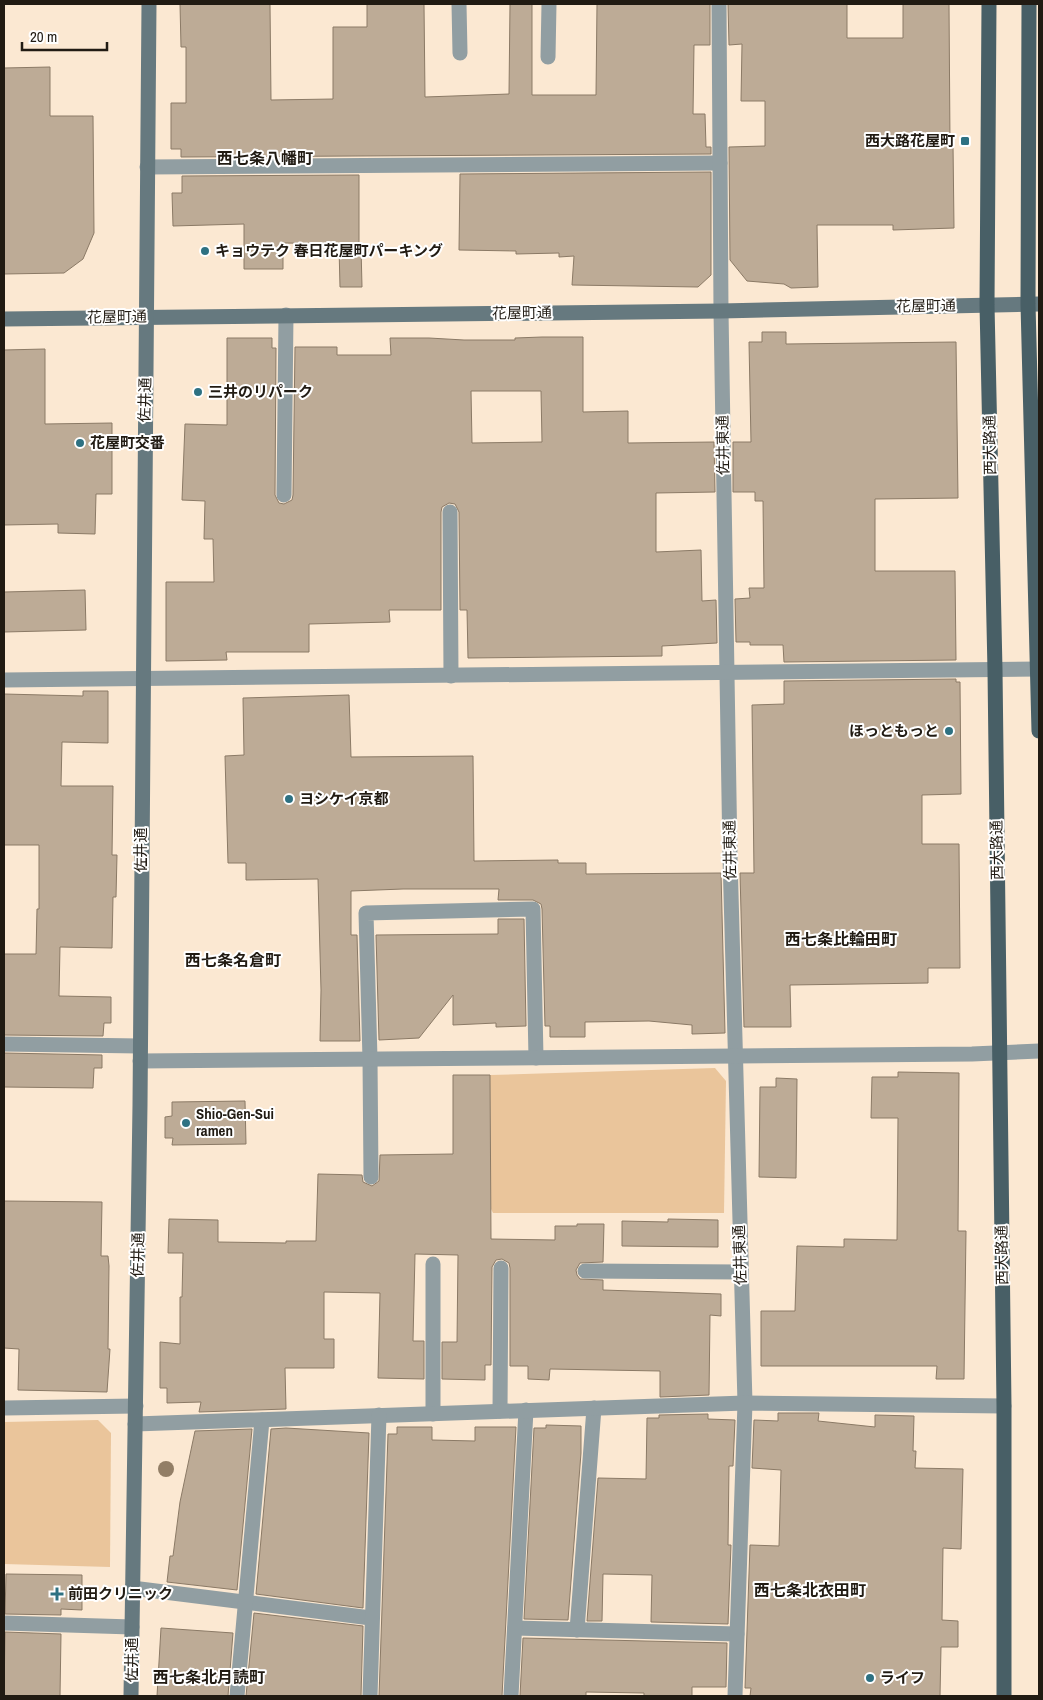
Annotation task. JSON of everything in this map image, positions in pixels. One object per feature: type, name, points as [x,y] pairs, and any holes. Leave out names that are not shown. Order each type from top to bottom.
[{"type":"main road","name":"西大路通","points":[[989,4],[987,305],[995,670],[1004,1406],[1004,1696]]},
{"type":"main road","points":[[1029,4],[1039,730]]},
{"type":"street","name":"佐井通","points":[[132,1696],[140,1054],[149,4]]},
{"type":"street","points":[[459,4],[460,53]]},
{"type":"street","points":[[548,57],[549,4]]},
{"type":"street","name":"佐井東通","points":[[719,4],[726,673],[734,1056],[745,1403],[735,1696]]},
{"type":"street","points":[[147,167],[720,163]]},
{"type":"street","name":"花屋町通","points":[[4,319],[721,311],[1034,304]]},
{"type":"street","points":[[284,495],[286,315]]},
{"type":"street","points":[[450,512],[451,676]]},
{"type":"street","points":[[4,680],[1038,669]]},
{"type":"street","points":[[371,1177],[366,913],[533,909],[536,1058]]},
{"type":"street","points":[[4,1044],[140,1054],[370,1059],[999,1053],[1039,1051]]},
{"type":"street","points":[[433,1264],[433,1414]]},
{"type":"street","points":[[500,1268],[500,1411]]},
{"type":"street","points":[[585,1271],[741,1272]]},
{"type":"street","points":[[135,1424],[745,1403],[1004,1406]]},
{"type":"street","points":[[4,1408],[136,1406]]},
{"type":"street","points":[[577,1630],[594,1408]]},
{"type":"street","points":[[511,1696],[526,1410]]},
{"type":"street","points":[[370,1696],[378,1416]]},
{"type":"street","points":[[237,1696],[262,1420]]},
{"type":"street","points":[[132,1588],[372,1618]]},
{"type":"street","points":[[4,1623],[132,1626]]},
{"type":"street","points":[[515,1628],[737,1634]]},
{"type":"shaded area","points":[[715,1068],[726,1081],[724,1213],[493,1213],[491,1209],[490,1075]]},
{"type":"shaded area","points":[[98,1420],[111,1433],[110,1567],[4,1564],[4,1422]]},
{"type":"building","points":[[180,4],[270,4],[271,100],[333,99],[333,27],[367,27],[367,4],[424,4],[425,97],[509,94],[510,4],[532,4],[532,95],[596,95],[597,4],[710,4],[710,45],[694,45],[693,114],[705,114],[706,147],[711,147],[711,154],[181,157],[181,149],[171,149],[171,103],[186,103],[186,47],[181,47]]},
{"type":"building","points":[[728,4],[847,4],[847,38],[903,38],[903,4],[949,4],[950,144],[953,144],[954,228],[893,230],[893,225],[817,225],[818,287],[791,288],[784,284],[747,281],[730,260],[729,147],[765,146],[765,101],[741,101],[742,44],[729,45]]},
{"type":"building","points":[[50,67],[50,116],[93,116],[94,233],[83,259],[64,273],[4,274],[4,68]]},
{"type":"building","points":[[711,172],[711,275],[698,287],[572,285],[574,256],[559,257],[559,253],[516,254],[516,251],[459,250],[460,174]]},
{"type":"building","points":[[359,175],[359,244],[283,243],[283,269],[244,269],[244,224],[173,226],[172,193],[182,193],[182,176]]},
{"type":"building","points":[[339,246],[361,246],[362,287],[340,287]]},
{"type":"building","points":[[762,332],[786,332],[786,344],[956,342],[958,498],[875,499],[875,571],[955,571],[956,660],[784,662],[783,645],[750,645],[750,642],[736,642],[735,599],[750,598],[749,588],[764,588],[763,501],[755,501],[755,492],[733,492],[733,442],[751,442],[749,342],[762,342]]},
{"type":"building","points":[[583,337],[583,412],[628,411],[628,443],[714,442],[715,492],[656,493],[656,552],[701,550],[702,601],[716,600],[717,643],[662,646],[662,656],[468,658],[467,610],[460,610],[459,512],[455,504],[449,503],[442,507],[441,512],[441,610],[389,610],[390,622],[309,624],[309,652],[226,652],[227,660],[166,661],[166,582],[214,582],[213,539],[204,539],[205,501],[182,500],[185,424],[227,425],[227,338],[272,338],[272,348],[276,348],[275,495],[279,503],[284,504],[292,500],[293,495],[295,347],[337,347],[337,355],[391,355],[390,338],[515,340],[515,338]],"holes":[[[471,391],[541,391],[542,442],[472,443]]]},
{"type":"building","points":[[45,349],[45,424],[112,423],[112,494],[96,494],[95,534],[58,533],[58,524],[4,525],[4,350]]},
{"type":"building","points":[[85,590],[86,630],[4,632],[4,592]]},
{"type":"building","points":[[956,679],[956,682],[960,682],[961,794],[922,795],[922,844],[959,844],[960,968],[928,968],[928,983],[790,985],[791,1027],[744,1027],[740,873],[754,873],[752,705],[784,704],[784,681]]},
{"type":"building","points":[[83,691],[108,691],[108,743],[62,742],[61,786],[113,786],[112,855],[117,855],[116,897],[113,897],[112,948],[60,947],[59,996],[111,997],[111,1023],[104,1023],[103,1036],[4,1035],[4,954],[36,954],[37,909],[39,909],[39,845],[4,845],[4,694],[83,696]]},
{"type":"building","points":[[349,695],[351,757],[473,756],[474,861],[558,860],[558,863],[586,863],[586,874],[721,873],[725,1033],[692,1034],[692,1025],[649,1021],[585,1022],[585,1037],[550,1037],[550,1026],[545,1026],[541,904],[533,900],[498,900],[499,889],[403,889],[351,891],[351,935],[357,935],[360,1041],[320,1041],[321,990],[318,879],[246,880],[246,863],[228,863],[225,756],[244,755],[243,698]]},
{"type":"building","points":[[498,919],[524,919],[526,1026],[496,1027],[496,1023],[453,1025],[453,995],[419,1038],[379,1040],[376,935],[498,934]]},
{"type":"building","points":[[4,1053],[102,1055],[102,1068],[94,1068],[93,1088],[4,1087]]},
{"type":"building","points":[[898,1072],[959,1073],[958,1231],[966,1231],[964,1379],[936,1379],[937,1366],[761,1366],[761,1311],[795,1311],[797,1246],[844,1247],[844,1239],[897,1240],[898,1118],[871,1118],[872,1077],[898,1077]]},
{"type":"building","points":[[453,1075],[490,1075],[491,1239],[555,1240],[555,1226],[604,1224],[603,1262],[580,1263],[576,1270],[580,1279],[603,1280],[603,1290],[721,1294],[721,1316],[710,1315],[709,1395],[660,1397],[660,1371],[550,1369],[549,1380],[528,1379],[528,1366],[510,1366],[510,1268],[509,1263],[502,1259],[496,1260],[492,1267],[491,1365],[485,1365],[485,1380],[442,1379],[442,1342],[457,1342],[458,1255],[415,1254],[413,1341],[424,1341],[424,1379],[378,1378],[380,1293],[324,1292],[324,1339],[334,1339],[334,1368],[285,1368],[286,1409],[199,1412],[201,1402],[167,1403],[167,1388],[160,1388],[160,1342],[180,1344],[180,1297],[182,1297],[183,1253],[168,1253],[169,1219],[218,1220],[218,1242],[286,1243],[286,1241],[316,1241],[318,1174],[362,1175],[363,1182],[372,1186],[379,1181],[380,1155],[453,1154]]},
{"type":"building","points":[[776,1078],[797,1079],[796,1178],[759,1177],[760,1087],[776,1087]]},
{"type":"building","points":[[245,1101],[246,1144],[172,1145],[173,1138],[165,1138],[165,1117],[172,1116],[172,1102]]},
{"type":"building","points":[[4,1201],[102,1202],[101,1256],[108,1256],[109,1266],[108,1349],[110,1349],[107,1392],[18,1390],[19,1349],[4,1348]]},
{"type":"building","points":[[668,1219],[718,1220],[718,1247],[622,1246],[622,1221],[668,1222]]},
{"type":"building","points":[[778,1413],[819,1413],[818,1421],[875,1427],[875,1415],[914,1416],[913,1451],[916,1451],[915,1468],[963,1469],[961,1549],[943,1548],[942,1620],[958,1621],[958,1647],[941,1647],[940,1696],[750,1696],[751,1688],[745,1688],[750,1545],[779,1546],[781,1470],[752,1468],[754,1420],[778,1421]]},
{"type":"building","points":[[708,1414],[708,1419],[735,1420],[733,1466],[729,1466],[728,1545],[731,1545],[728,1624],[651,1622],[652,1575],[603,1574],[602,1621],[587,1621],[598,1478],[646,1479],[647,1418],[659,1418],[659,1415]]},
{"type":"building","points":[[546,1425],[581,1426],[581,1453],[568,1620],[524,1619],[534,1428],[546,1428]]},
{"type":"building","points":[[397,1427],[432,1427],[432,1440],[475,1441],[475,1427],[516,1427],[502,1696],[379,1696],[388,1434],[397,1434]]},
{"type":"building","points":[[286,1428],[369,1433],[363,1608],[256,1594],[271,1429]]},
{"type":"building","points":[[252,1429],[237,1590],[167,1582],[170,1556],[173,1556],[180,1502],[195,1431]]},
{"type":"building","name":"前田クリニック","points":[[6,1574],[82,1575],[82,1610],[61,1609],[61,1615],[5,1614]]},
{"type":"building","points":[[254,1613],[363,1626],[361,1696],[246,1696]]},
{"type":"building","points":[[161,1628],[233,1633],[228,1696],[157,1696]]},
{"type":"building","points":[[5,1632],[61,1634],[60,1696],[4,1696]]},
{"type":"building","points":[[523,1638],[727,1643],[726,1687],[692,1687],[692,1696],[644,1696],[644,1693],[586,1692],[586,1696],[520,1696]]},
{"type":"place","name":"西大路花屋町","points":[[965,141]]},
{"type":"place","name":"キョウテク 春日花屋町パーキング","points":[[205,251]]},
{"type":"place","name":"三井のリパーク","points":[[198,392]]},
{"type":"place","name":"花屋町交番","points":[[80,443]]},
{"type":"place","name":"ほっともっと","points":[[949,731]]},
{"type":"place","name":"ヨシケイ京都","points":[[289,799]]},
{"type":"place","name":"Shio-Gen-Sui ramen","points":[[186,1123]]},
{"type":"place","name":"前田クリニック","points":[[57,1594]]},
{"type":"place","name":"ライフ","points":[[870,1678]]},
{"type":"district","name":"西七条八幡町","points":[[265,158]]},
{"type":"district","name":"西七条比輪田町","points":[[841,939]]},
{"type":"district","name":"西七条名倉町","points":[[233,960]]},
{"type":"district","name":"西七条北衣田町","points":[[810,1590]]},
{"type":"district","name":"西七条北月読町","points":[[209,1677]]}]
